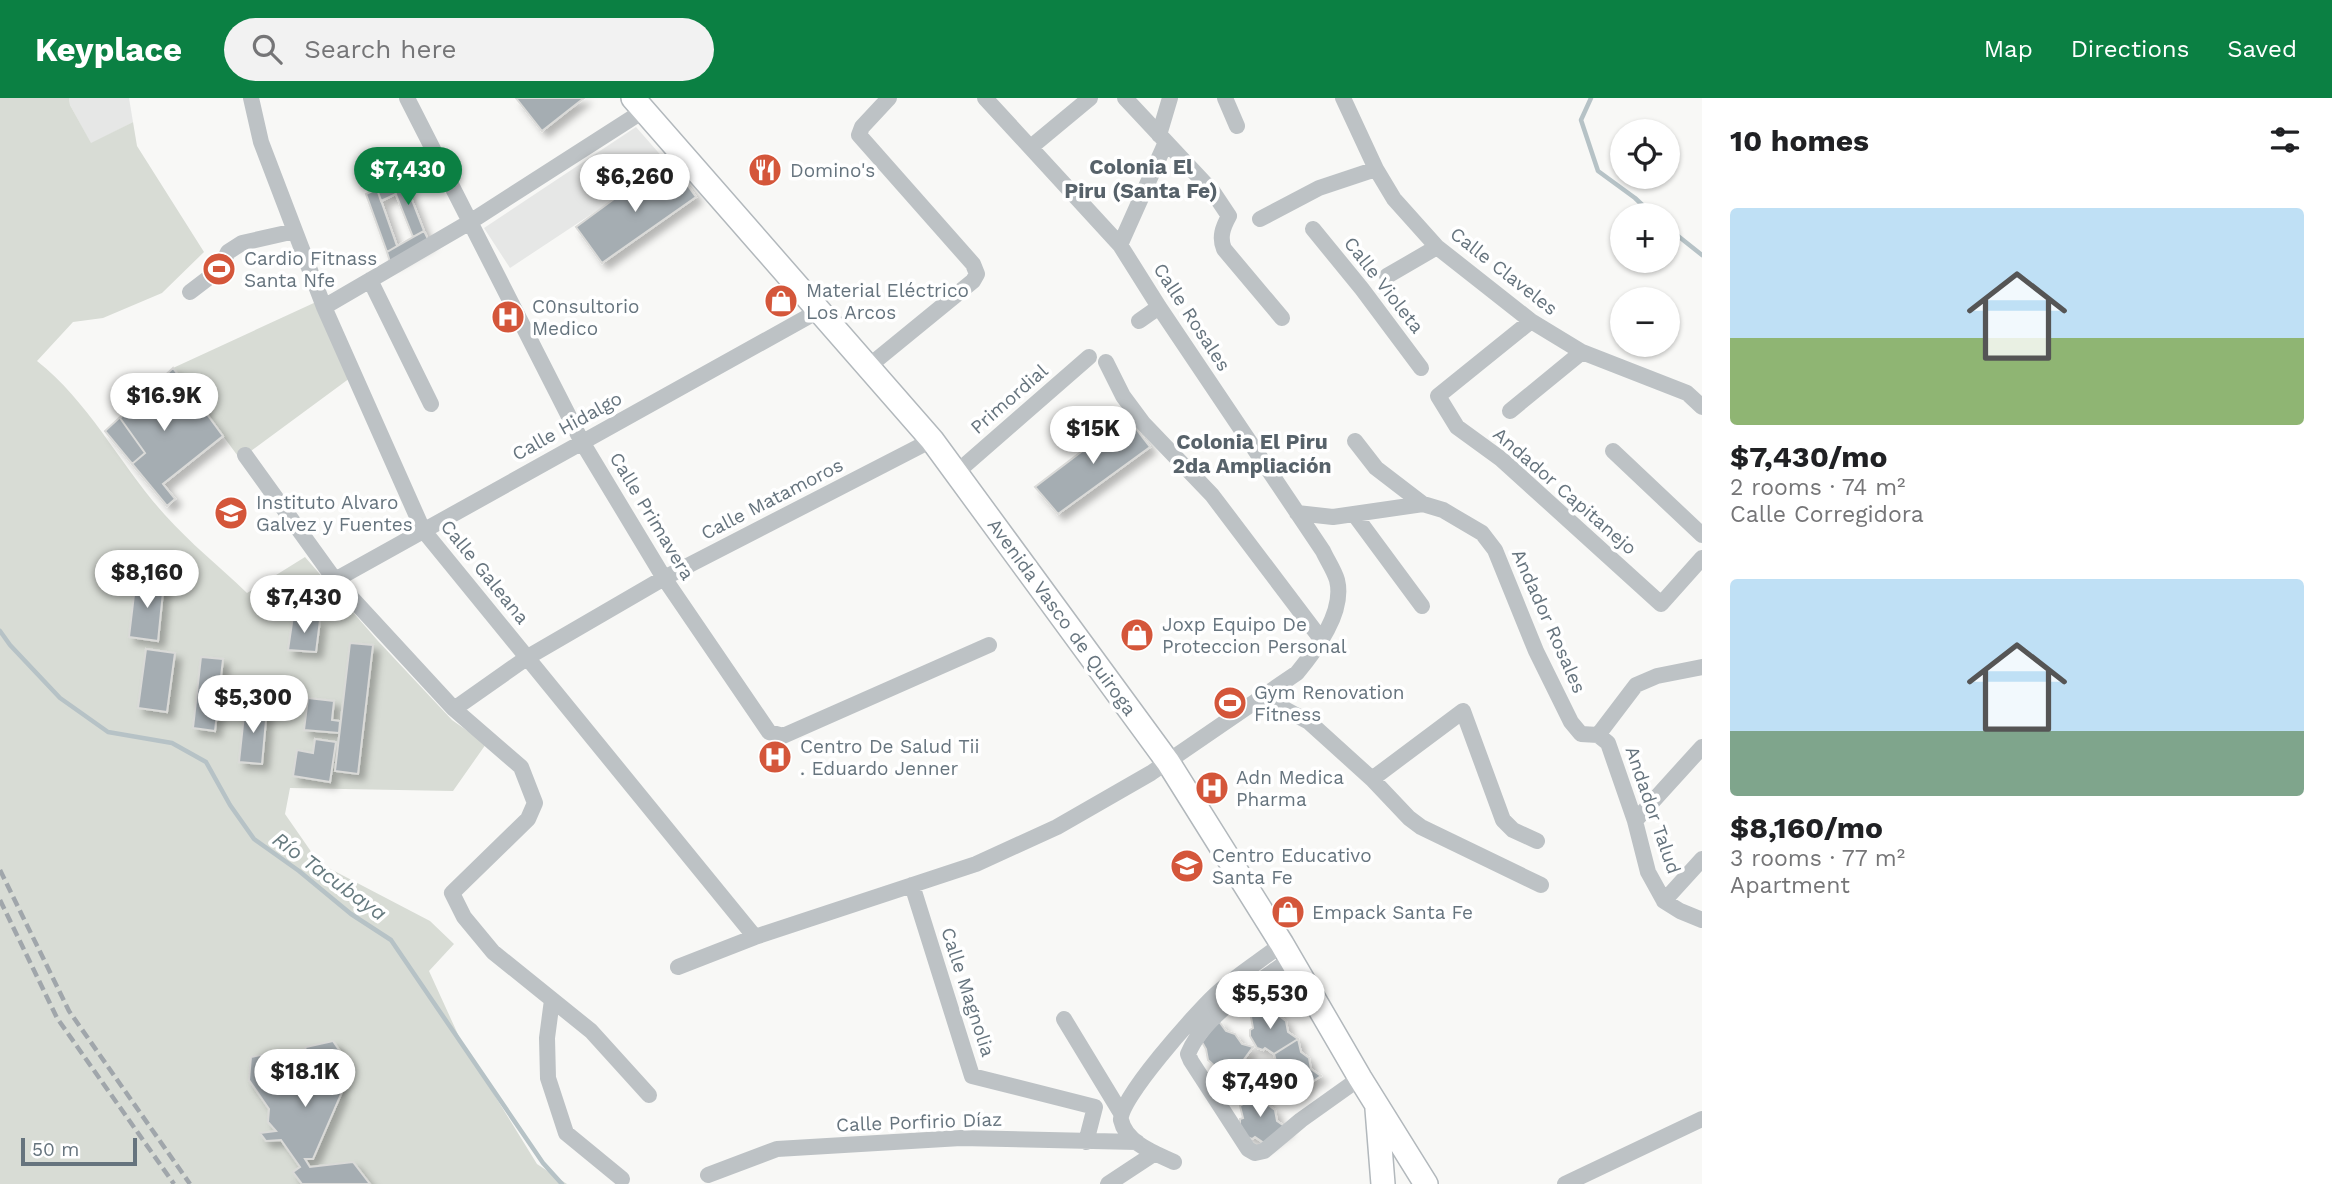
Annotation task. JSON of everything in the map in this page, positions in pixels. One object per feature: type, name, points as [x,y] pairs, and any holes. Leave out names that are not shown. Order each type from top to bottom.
[{"type":"main road","name":"Avenida Vasco de Quiroga","points":[[638,104],[932,440],[1168,762],[1287,951],[1376,1106],[1426,1184]]},
{"type":"main road","points":[[1376,1106],[1383,1184]]},
{"type":"street","name":"Calle Galeana","points":[[251,98],[261,142],[324,307],[423,530],[755,937]]},
{"type":"street","name":"Calle Primavera","points":[[407,98],[582,442],[664,578],[769,732],[783,736],[989,645]]},
{"type":"street","points":[[869,366],[973,281],[977,274],[973,264],[859,135],[862,127],[889,98]]},
{"type":"street","name":"Calle Rosales","points":[[985,98],[1120,245],[1323,551],[1337,581],[1337,601],[1321,639]]},
{"type":"street","points":[[1031,147],[1090,98]]},
{"type":"street","points":[[1125,98],[1213,192],[1230,216],[1222,230],[1224,249],[1282,318]]},
{"type":"street","points":[[1120,245],[1162,138],[1170,98]]},
{"type":"street","points":[[1225,98],[1237,126]]},
{"type":"street","name":"Calle Claveles","points":[[1343,98],[1376,169],[1394,198],[1437,247],[1531,321],[1582,352],[1687,393],[1702,407]]},
{"type":"street","points":[[324,307],[470,222],[638,104]]},
{"type":"street","points":[[1260,219],[1319,188],[1376,169]]},
{"type":"street","name":"Calle Violeta","points":[[1313,229],[1363,289],[1421,368]]},
{"type":"street","points":[[190,292],[211,276],[228,252],[242,243],[295,231]]},
{"type":"street","points":[[1387,276],[1437,247]]},
{"type":"street","points":[[370,280],[431,404]]},
{"type":"street","points":[[1139,321],[1159,307]]},
{"type":"street","name":"Calle Hidalgo","points":[[335,580],[820,310]]},
{"type":"street","name":"Andador Capitanejo","points":[[1531,321],[1438,396],[1457,426],[1500,458],[1661,604],[1702,558]]},
{"type":"street","points":[[1510,411],[1582,352]]},
{"type":"street","name":"Primordial","points":[[956,473],[1089,357]]},
{"type":"street","points":[[678,967],[755,937],[976,863],[1057,827],[1168,762],[1297,673],[1312,655],[1321,639],[1212,495],[1143,423],[1123,396],[1106,362]]},
{"type":"street","name":"Calle Matamoros","points":[[454,709],[528,657],[664,578],[932,440]]},
{"type":"street","name":"Andador Rosales","points":[[1355,441],[1376,468],[1423,503],[1443,510],[1482,533],[1495,550],[1536,650],[1571,722],[1581,734],[1598,735]]},
{"type":"street","points":[[1613,451],[1702,535]]},
{"type":"street","points":[[245,455],[335,580],[454,709],[521,766],[535,803],[528,819],[452,893],[464,917],[493,952],[590,1031],[649,1096]]},
{"type":"street","points":[[1297,513],[1333,517],[1423,503]]},
{"type":"street","points":[[1354,514],[1422,606]]},
{"type":"street","points":[[1598,735],[1636,685],[1657,677],[1702,667]]},
{"type":"street","points":[[1262,697],[1309,722],[1421,827],[1541,885]]},
{"type":"street","points":[[1372,779],[1464,711],[1503,820],[1513,830],[1537,841]]},
{"type":"street","name":"Andador Talud","points":[[1598,735],[1608,743],[1635,821],[1648,872],[1664,901]]},
{"type":"street","points":[[1635,821],[1702,747]]},
{"type":"street","points":[[1702,859],[1664,901],[1702,920]]},
{"type":"street","name":"Calle Magnolia","points":[[912,885],[972,1076],[1095,1107],[1086,1142]]},
{"type":"street","points":[[1287,951],[1209,1023],[1191,1046],[1188,1054],[1191,1061],[1248,1149],[1255,1153],[1264,1151],[1301,1120],[1360,1078]]},
{"type":"street","points":[[1121,1112],[1148,1071],[1214,996],[1287,951]]},
{"type":"street","points":[[552,1000],[547,1038],[548,1078],[566,1133],[622,1180]]},
{"type":"street","points":[[1064,1019],[1121,1112],[1121,1121],[1126,1131],[1137,1142],[1174,1162]]},
{"type":"street","points":[[1565,1184],[1702,1119]]},
{"type":"street","name":"Calle Porfirio Díaz","points":[[708,1175],[777,1149],[961,1138],[1137,1142]]},
{"type":"street","points":[[1108,1184],[1155,1153]]},
{"type":"shaded area","points":[[0,98],[69,98],[70,105],[91,143],[133,122],[137,146],[204,252],[162,293],[103,318],[73,322],[37,361],[89,415],[165,515],[247,593],[305,557],[452,720],[486,744],[453,791],[290,788],[285,814],[319,863],[430,921],[454,944],[429,971],[461,1041],[537,1164],[567,1184],[0,1184]]},
{"type":"shaded area","points":[[69,98],[129,98],[133,122],[91,144],[70,105]]},
{"type":"shaded area","points":[[636,127],[672,168],[638,191],[634,186],[510,268],[484,228]]},
{"type":"shaded area","points":[[316,302],[350,378],[240,459],[173,368]]},
{"type":"building","points":[[516,98],[584,98],[542,131]]},
{"type":"building","points":[[673,165],[696,197],[602,263],[576,227],[633,185],[638,191]]},
{"type":"building","points":[[403,177],[424,231],[413,237],[391,182]]},
{"type":"building","points":[[391,182],[396,194],[381,201],[377,189]]},
{"type":"building","points":[[377,189],[397,246],[387,252],[366,194]]},
{"type":"building","points":[[424,231],[429,241],[390,262],[387,252]]},
{"type":"building","points":[[173,368],[223,436],[163,484],[175,499],[167,506],[105,431]]},
{"type":"building","points":[[173,368],[223,436],[163,484],[175,499],[167,506],[132,464],[145,453],[120,418]]},
{"type":"building","points":[[1127,417],[1150,447],[1058,514],[1035,487]]},
{"type":"building","points":[[136,578],[164,582],[158,641],[129,637]]},
{"type":"building","points":[[293,616],[320,620],[316,652],[288,650]]},
{"type":"building","points":[[350,643],[373,645],[358,774],[335,771]]},
{"type":"building","points":[[146,649],[175,653],[167,712],[138,708]]},
{"type":"building","points":[[201,657],[223,659],[215,731],[193,728]]},
{"type":"building","points":[[308,698],[334,701],[332,720],[340,721],[339,733],[304,730]]},
{"type":"building","points":[[245,706],[267,709],[262,764],[239,762]]},
{"type":"building","points":[[315,739],[336,742],[330,782],[293,776],[297,750],[313,753]]},
{"type":"building","points":[[1275,1002],[1278,1015],[1286,1021],[1288,1032],[1298,1039],[1274,1054],[1265,1048],[1257,1048],[1250,1036],[1250,1030],[1253,1028],[1251,1017]]},
{"type":"building","points":[[1218,1020],[1226,1031],[1235,1034],[1242,1044],[1253,1047],[1237,1069],[1218,1069],[1208,1060],[1202,1042]]},
{"type":"building","points":[[1298,1039],[1301,1052],[1309,1058],[1311,1069],[1321,1076],[1298,1091],[1289,1085],[1281,1085],[1273,1073],[1277,1065],[1274,1054]]},
{"type":"building","points":[[333,1041],[348,1063],[339,1088],[342,1092],[313,1159],[305,1159],[310,1167],[353,1162],[370,1184],[302,1184],[293,1172],[300,1167],[281,1140],[266,1141],[260,1133],[276,1131],[268,1122],[269,1109],[249,1080],[251,1057],[270,1053],[291,1081],[306,1047]]},
{"type":"building","points":[[1264,1091],[1267,1104],[1275,1110],[1277,1121],[1287,1128],[1264,1143],[1255,1137],[1247,1137],[1240,1125],[1240,1119],[1243,1118],[1240,1106]]},
{"type":"waterway","points":[[1591,98],[1581,120],[1598,171],[1640,203]]},
{"type":"waterway","points":[[1680,238],[1702,255]]},
{"type":"waterway","name":"Río Tacubaya","points":[[0,631],[60,698],[108,732],[172,743],[206,762],[230,805],[254,839],[299,871],[351,914],[391,940],[543,1163],[562,1184]]},
{"type":"railway","points":[[0,870],[69,1011],[190,1184]]},
{"type":"railway","points":[[0,900],[57,1018],[174,1184]]},
{"type":"place","name":"Domino's","points":[[765,170]]},
{"type":"place","name":"Cardio Fitnass Santa Nfe","points":[[219,269]]},
{"type":"place","name":"Material Eléctrico Los Arcos","points":[[781,301]]},
{"type":"place","name":"C0nsultorio Medico","points":[[508,317]]},
{"type":"place","name":"Instituto Alvaro Galvez y Fuentes","points":[[231,513]]},
{"type":"place","name":"Joxp Equipo De Proteccion Personal","points":[[1137,635]]},
{"type":"place","name":"Gym Renovation Fitness","points":[[1230,703]]},
{"type":"place","name":"Centro De Salud Tii . Eduardo Jenner","points":[[775,757]]},
{"type":"place","name":"Adn Medica Pharma","points":[[1212,788]]},
{"type":"place","name":"Centro Educativo Santa Fe","points":[[1187,866]]},
{"type":"place","name":"Empack Santa Fe","points":[[1288,912]]},
{"type":"district","name":"Colonia El Piru (Santa Fe)","points":[[1141,178]]},
{"type":"district","name":"Colonia El Piru 2da Ampliación","points":[[1252,453]]}]
